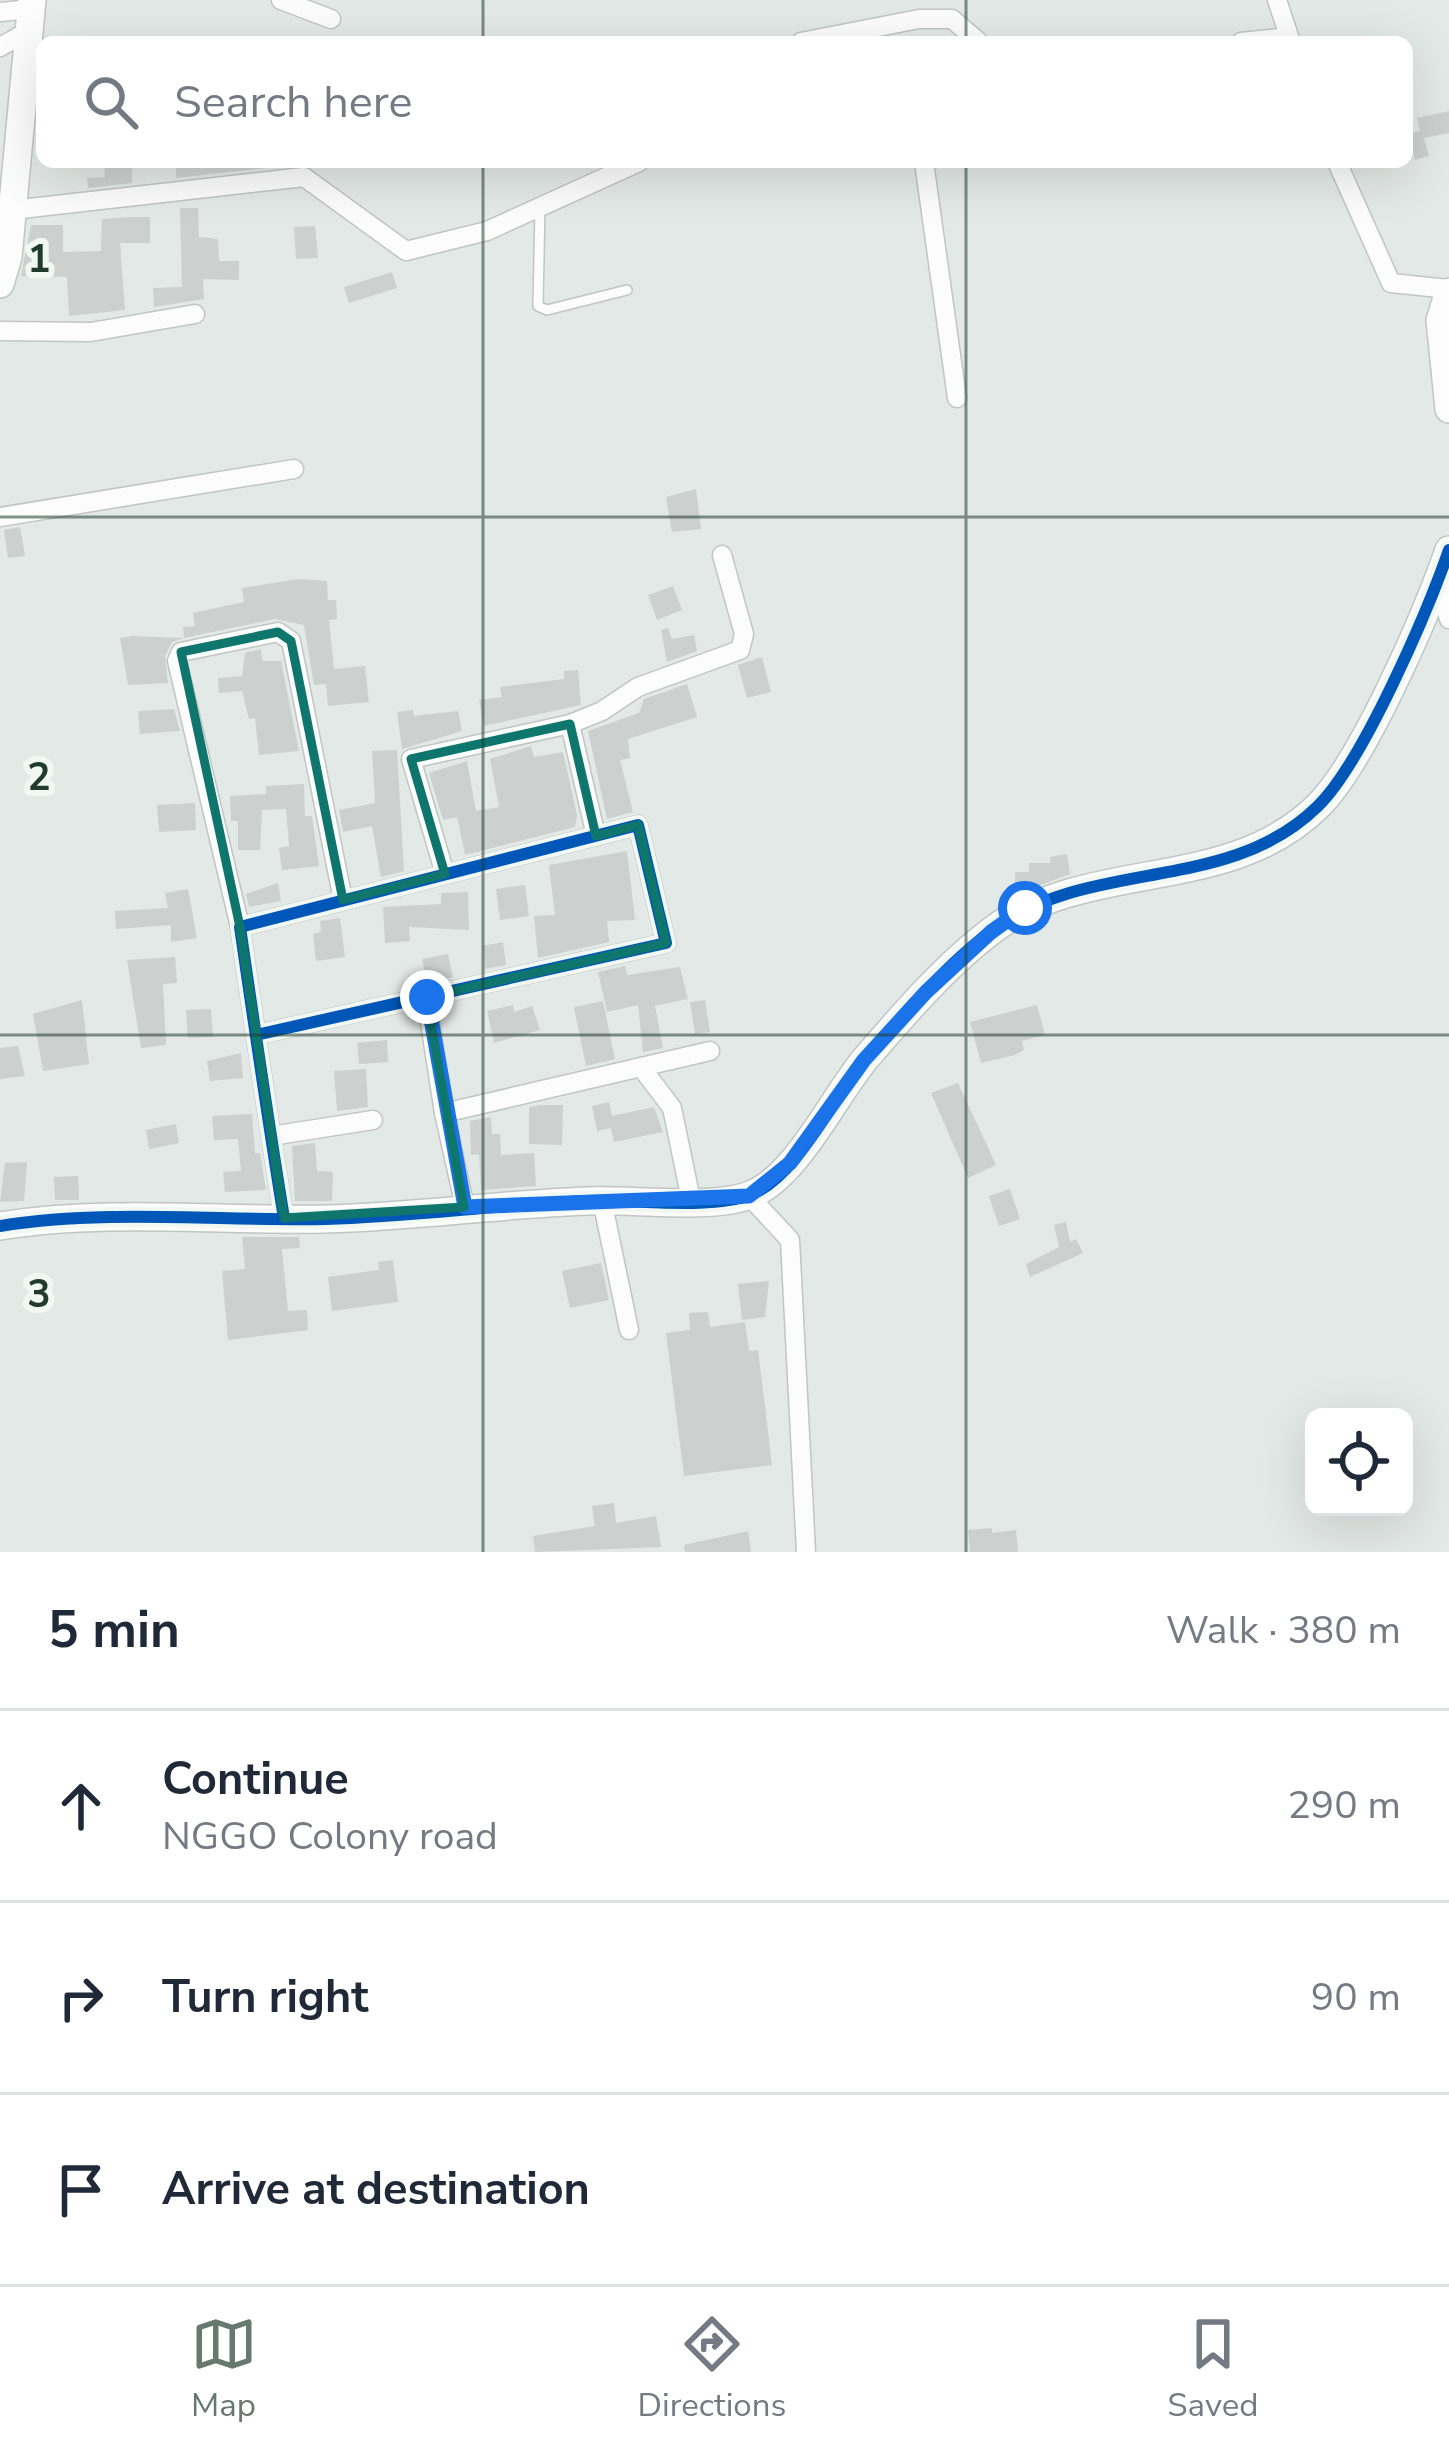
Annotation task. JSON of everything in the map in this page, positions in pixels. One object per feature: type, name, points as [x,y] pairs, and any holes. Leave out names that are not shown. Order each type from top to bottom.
[{"type":"street","points":[[281,0],[332,19]]},
{"type":"street","points":[[1279,0],[1289,36]]},
{"type":"street","points":[[0,12],[31,13]]},
{"type":"street","points":[[0,47],[31,13]]},
{"type":"street","points":[[0,284],[31,13]]},
{"type":"street","points":[[864,36],[952,19],[972,36]]},
{"type":"street","points":[[12,210],[304,177],[406,251],[487,231],[626,168]]},
{"type":"street","points":[[925,168],[957,398]]},
{"type":"street","points":[[1340,168],[1390,283],[1449,291],[1440,320],[1449,410]]},
{"type":"street","points":[[0,332],[91,332],[195,314]]},
{"type":"street","points":[[0,517],[294,469]]},
{"type":"street","points":[[0,1226],[749,1196],[790,1163],[864,1060],[991,932],[1025,908],[1072,889],[1211,866],[1248,852],[1313,811],[1343,781],[1449,550]]},
{"type":"street","points":[[445,874],[411,759],[569,724],[602,711],[638,687],[740,650],[744,634],[722,555]]},
{"type":"street","points":[[1438,581],[1449,619]]},
{"type":"street","points":[[284,1218],[240,927],[177,661],[181,652],[278,632],[291,641],[343,900]]},
{"type":"street","points":[[569,724],[596,836]]},
{"type":"street","points":[[240,927],[638,825],[666,943],[256,1035]]},
{"type":"street","points":[[427,997],[444,1113],[465,1207]]},
{"type":"street","points":[[444,1113],[710,1051]]},
{"type":"street","points":[[641,1067],[672,1108],[691,1200]]},
{"type":"street","points":[[271,1136],[373,1120]]},
{"type":"street","points":[[749,1196],[790,1240],[806,1552]]},
{"type":"street","points":[[602,1200],[629,1330]]},
{"type":"lane","points":[[540,208],[538,306],[548,310],[627,290]]},
{"type":"highlighted area","points":[[278,632],[291,641],[343,900],[445,874],[411,759],[570,724],[596,836],[638,825],[666,943],[426,997],[464,1207],[284,1218],[240,927],[181,652]]},
{"type":"building","points":[[1449,111],[1449,133],[1424,138],[1429,156],[1415,160],[1413,132],[1420,131],[1417,118]]},
{"type":"building","points":[[104,168],[132,168],[132,183],[88,188],[87,178],[105,177]]},
{"type":"building","points":[[176,168],[265,168],[176,178]]},
{"type":"building","points":[[180,208],[198,208],[199,237],[218,239],[219,261],[239,261],[239,280],[203,279],[204,299],[154,307],[153,288],[182,287]]},
{"type":"building","points":[[150,217],[150,243],[120,243],[125,310],[69,316],[67,277],[21,276],[31,225],[63,225],[63,252],[101,251],[102,219]]},
{"type":"building","points":[[315,226],[318,258],[296,259],[294,227]]},
{"type":"building","points":[[392,272],[397,288],[349,303],[344,287]]},
{"type":"building","points":[[696,489],[701,529],[672,532],[666,497]]},
{"type":"building","points":[[20,527],[25,556],[8,558],[4,530]]},
{"type":"building","points":[[298,579],[327,581],[328,600],[336,600],[337,619],[329,620],[334,669],[365,666],[369,702],[328,706],[326,684],[314,685],[304,625],[275,619],[184,638],[183,627],[195,626],[193,613],[244,602],[242,588]]},
{"type":"building","points":[[673,586],[682,610],[657,620],[648,595]]},
{"type":"building","points":[[668,628],[672,639],[694,635],[697,651],[667,662],[661,630]]},
{"type":"building","points":[[120,638],[184,638],[172,642],[165,656],[168,683],[128,685]]},
{"type":"building","points":[[261,649],[262,661],[281,661],[299,751],[259,755],[255,718],[249,719],[242,691],[219,693],[218,678],[242,676],[245,653]]},
{"type":"building","points":[[762,657],[771,692],[747,698],[738,665]]},
{"type":"building","points":[[578,670],[581,705],[484,726],[479,700],[502,697],[500,687],[564,679],[564,671]]},
{"type":"building","points":[[687,684],[697,717],[628,739],[630,758],[620,760],[633,812],[607,819],[588,731],[639,713],[644,699]]},
{"type":"building","points":[[174,709],[180,731],[140,734],[138,711]]},
{"type":"building","points":[[413,710],[414,716],[458,711],[462,731],[402,749],[397,712]]},
{"type":"building","points":[[531,746],[534,757],[563,752],[577,815],[575,827],[465,855],[457,817],[443,820],[429,773],[467,761],[476,811],[499,807],[490,759]]},
{"type":"building","points":[[397,750],[404,871],[381,877],[372,826],[343,832],[339,810],[375,803],[372,751]]},
{"type":"building","points":[[304,784],[305,816],[312,816],[319,866],[282,870],[279,848],[289,846],[286,809],[262,810],[260,850],[238,850],[238,821],[231,821],[230,796],[266,794],[266,786]]},
{"type":"building","points":[[195,803],[196,830],[159,832],[157,805]]},
{"type":"building","points":[[627,851],[635,920],[607,921],[609,942],[538,958],[534,916],[555,915],[549,865]]},
{"type":"building","points":[[1067,854],[1070,874],[1015,895],[1015,872],[1029,872],[1029,863],[1051,863],[1050,857]]},
{"type":"building","points":[[278,883],[281,901],[249,907],[246,894]]},
{"type":"building","points":[[525,885],[529,916],[500,920],[496,889]]},
{"type":"building","points":[[188,889],[197,938],[171,942],[171,925],[116,929],[115,911],[168,908],[165,893]]},
{"type":"building","points":[[468,892],[469,930],[409,927],[410,941],[385,943],[383,907],[441,904],[441,893]]},
{"type":"building","points":[[340,918],[345,957],[316,961],[313,934],[321,932],[320,921]]},
{"type":"building","points":[[503,942],[506,965],[485,969],[482,946]]},
{"type":"building","points":[[448,954],[453,977],[427,983],[422,959]]},
{"type":"building","points":[[175,957],[177,983],[163,984],[166,1045],[141,1048],[127,960]]},
{"type":"building","points":[[625,966],[627,975],[680,967],[688,999],[655,1006],[663,1048],[643,1052],[638,1005],[607,1012],[598,972]]},
{"type":"building","points":[[82,1000],[89,1064],[43,1071],[33,1014]]},
{"type":"building","points":[[705,1000],[710,1032],[695,1034],[690,1002]]},
{"type":"building","points":[[603,1001],[615,1059],[586,1066],[574,1007]]},
{"type":"building","points":[[513,1005],[514,1012],[532,1006],[540,1030],[494,1043],[487,1011]]},
{"type":"building","points":[[1037,1005],[1045,1035],[1022,1041],[1024,1050],[1015,1055],[981,1063],[970,1022]]},
{"type":"building","points":[[211,1009],[213,1037],[188,1038],[186,1010]]},
{"type":"building","points":[[387,1040],[388,1062],[359,1064],[357,1043]]},
{"type":"building","points":[[18,1046],[25,1076],[0,1079],[0,1048]]},
{"type":"building","points":[[241,1053],[243,1078],[210,1081],[207,1061]]},
{"type":"building","points":[[366,1069],[368,1107],[337,1111],[334,1071]]},
{"type":"building","points":[[958,1083],[996,1165],[968,1178],[931,1093]]},
{"type":"building","points":[[609,1102],[612,1116],[654,1107],[663,1132],[614,1142],[611,1128],[597,1131],[592,1106]]},
{"type":"building","points":[[563,1105],[562,1145],[529,1144],[529,1107]]},
{"type":"building","points":[[252,1114],[255,1153],[260,1153],[266,1190],[225,1192],[223,1172],[241,1171],[238,1139],[214,1140],[212,1116]]},
{"type":"building","points":[[491,1117],[492,1134],[500,1134],[501,1155],[534,1153],[536,1186],[481,1190],[479,1154],[471,1155],[470,1121]]},
{"type":"building","points":[[176,1124],[179,1143],[149,1149],[146,1130]]},
{"type":"building","points":[[315,1143],[317,1171],[333,1172],[332,1201],[295,1201],[292,1146]]},
{"type":"building","points":[[27,1162],[24,1201],[0,1202],[5,1163]]},
{"type":"building","points":[[78,1176],[79,1200],[55,1200],[54,1177]]},
{"type":"building","points":[[1010,1189],[1020,1219],[999,1226],[989,1196]]},
{"type":"building","points":[[1066,1222],[1070,1242],[1076,1239],[1083,1253],[1030,1277],[1026,1264],[1059,1247],[1054,1225]]},
{"type":"building","points":[[242,1237],[299,1237],[300,1248],[282,1249],[288,1311],[307,1310],[308,1330],[228,1340],[222,1271],[245,1269]]},
{"type":"building","points":[[393,1260],[398,1302],[332,1311],[328,1277],[379,1270],[378,1262]]},
{"type":"building","points":[[601,1263],[609,1300],[570,1308],[562,1271]]},
{"type":"building","points":[[769,1281],[765,1317],[742,1320],[738,1284]]},
{"type":"building","points":[[708,1312],[710,1327],[745,1322],[749,1351],[758,1350],[772,1465],[684,1476],[666,1333],[690,1330],[689,1313]]},
{"type":"building","points":[[614,1503],[616,1523],[656,1516],[661,1547],[535,1552],[533,1536],[595,1526],[592,1506]]},
{"type":"building","points":[[992,1528],[992,1533],[1016,1530],[1018,1552],[970,1552],[968,1530]]},
{"type":"building","points":[[748,1531],[751,1552],[685,1552],[684,1545]]},
{"type":"cycle path","points":[[0,1226],[122,1217],[359,1218],[588,1201],[714,1202],[750,1195],[767,1186],[799,1154],[880,1041],[943,974],[994,929],[1032,907],[1073,892],[1243,853],[1282,834],[1318,806],[1373,722],[1449,550]]},
{"type":"cycle path","points":[[256,1035],[666,943],[638,825],[240,927],[267,1109],[284,1218]]},
{"type":"route","points":[[427,997],[444,1113],[465,1207],[749,1196],[790,1163],[864,1060],[926,992],[991,932],[1025,908]]}]
